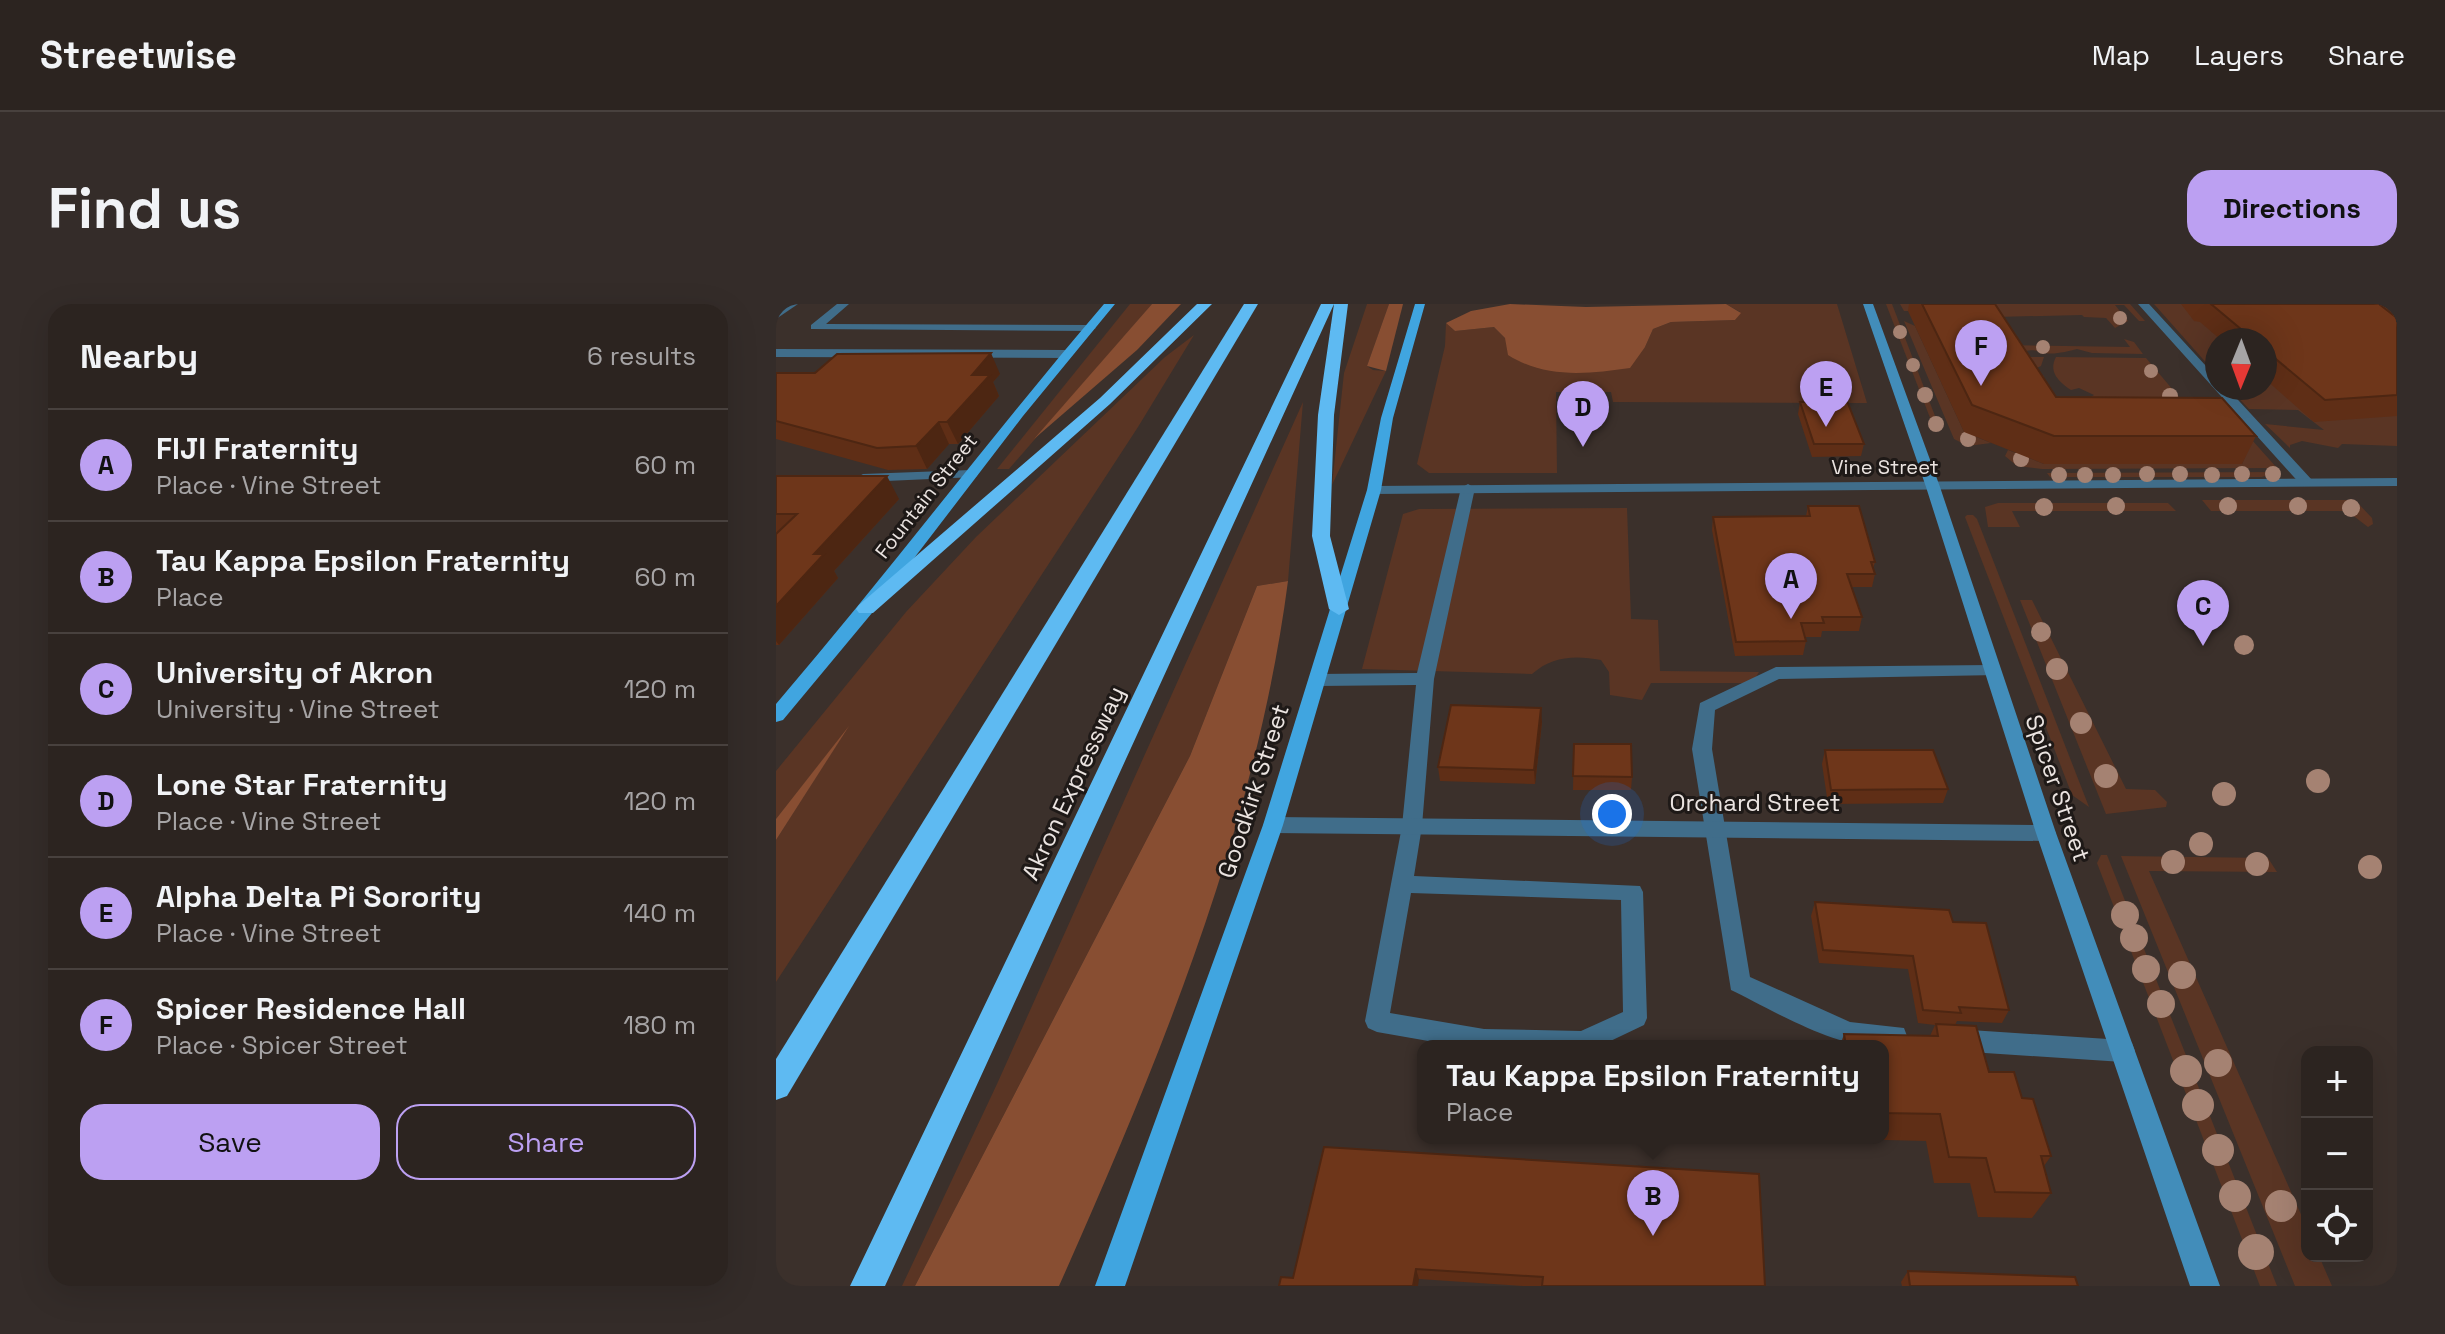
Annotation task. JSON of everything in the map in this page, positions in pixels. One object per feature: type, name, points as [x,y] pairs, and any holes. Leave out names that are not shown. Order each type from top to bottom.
[{"type":"highway","points":[[866,609],[1105,401],[1205,304]]},
{"type":"highway","points":[[776,1086],[1251,304]]},
{"type":"highway","name":"Akron Expressway","points":[[867,1286],[1328,304]]},
{"type":"highway","points":[[1339,609],[1321,536],[1326,415],[1341,304]]},
{"type":"main road","name":"Fountain Street","points":[[776,716],[866,609],[1110,304]]},
{"type":"main road","name":"Goodkirk Street","points":[[1110,1286],[1273,825],[1374,490],[1387,418],[1420,304]]},
{"type":"street","points":[[776,316],[793,304]]},
{"type":"street","points":[[844,304],[815,327],[1090,328]]},
{"type":"street","name":"Spicer Street","points":[[1868,304],[1933,487],[2046,833],[2205,1286]]},
{"type":"street","points":[[2143,304],[2205,373]]},
{"type":"street","points":[[776,353],[1067,354]]},
{"type":"street","points":[[2230,400],[2307,483]]},
{"type":"street","points":[[851,478],[971,474]]},
{"type":"street","name":"Vine Street","points":[[1374,490],[2397,482]]},
{"type":"street","points":[[1468,488],[1425,679],[1412,826],[1377,1021],[1484,1040]]},
{"type":"street","points":[[1992,671],[1776,673],[1706,707],[1702,749],[1739,983],[1848,1033],[2123,1051]]},
{"type":"street","points":[[1318,680],[1425,679]]},
{"type":"street","name":"Orchard Street","points":[[1273,825],[2046,833]]},
{"type":"street","points":[[1401,884],[1632,892],[1635,1018],[1587,1040]]},
{"type":"shaded area","points":[[1130,304],[1152,304],[1009,469],[997,469]]},
{"type":"shaded area","points":[[1152,304],[1181,304],[1137,350],[1034,439]]},
{"type":"shaded area","points":[[1367,304],[1389,304],[1367,366],[1386,371],[1332,485],[1344,373]]},
{"type":"shaded area","points":[[1389,304],[1403,304],[1386,371],[1367,366]]},
{"type":"shaded area","points":[[1510,304],[1586,307],[1726,304],[1741,313],[1735,320],[1671,322],[1653,329],[1630,368],[1583,373],[1552,371],[1522,363],[1508,355],[1505,338],[1494,327],[1455,331],[1446,323],[1471,311]]},
{"type":"shaded area","points":[[1726,304],[1837,304],[1867,403],[1613,402],[1611,392],[1556,392],[1557,473],[1429,473],[1417,464],[1445,346],[1446,323],[1455,331],[1494,327],[1505,338],[1645,347],[1653,329],[1671,322],[1735,320],[1740,312]]},
{"type":"shaded area","points":[[1886,304],[1892,304],[1940,429],[1934,428]]},
{"type":"shaded area","points":[[1900,304],[2130,304],[2145,321],[2139,321],[2124,305],[2115,305],[2128,321],[2115,328],[2106,318],[2082,315],[1995,317],[1974,312],[1904,311]]},
{"type":"shaded area","points":[[2154,304],[2397,304],[2397,446],[2342,444],[2338,448],[2302,441],[2290,445],[2290,448],[2265,424],[2324,430],[2298,410],[2249,409],[2240,400],[2277,400],[2277,328],[2205,328],[2205,361]]},
{"type":"shaded area","points":[[1904,321],[1915,326],[1964,432],[1991,443],[1968,446],[1954,439]]},
{"type":"shaded area","points":[[1194,335],[1138,427],[776,982],[776,840],[842,736],[776,819],[776,771],[906,612],[976,537],[1165,357]]},
{"type":"shaded area","points":[[2124,339],[2134,342],[2143,354],[2092,353],[2077,349],[2053,354],[2025,351],[2030,357],[2044,357],[2041,366],[2032,370],[2044,379],[2015,379],[1996,345],[2130,347]]},
{"type":"shaded area","points":[[2056,357],[2146,358],[2195,416],[2088,399],[2094,395],[2079,388],[2071,390],[2059,380],[2053,367]]},
{"type":"shaded area","points":[[1303,402],[1288,581],[1257,586],[1190,756],[915,1286],[902,1286],[997,1084]]},
{"type":"shaded area","points":[[2252,440],[2277,468],[2042,469],[2017,466],[2005,456],[2008,450],[2044,464],[2242,464]]},
{"type":"shaded area","points":[[2278,472],[2262,477],[2050,477],[2047,473]]},
{"type":"shaded area","points":[[2202,500],[2355,500],[2372,518],[2373,524],[2368,527],[2347,511],[2211,511]]},
{"type":"shaded area","points":[[1998,503],[2168,503],[2176,511],[2012,511],[2020,527],[1988,527],[1985,507]]},
{"type":"shaded area","points":[[1627,508],[1631,619],[1658,620],[1660,671],[1759,672],[1752,683],[1651,683],[1642,700],[1610,695],[1609,672],[1601,660],[1591,658],[1556,660],[1532,674],[1362,669],[1403,514],[1419,509]]},
{"type":"shaded area","points":[[1965,517],[1977,519],[2089,807],[2072,795]]},
{"type":"shaded area","points":[[1288,581],[1273,673],[1253,763],[1228,853],[1167,1029],[1059,1286],[915,1286],[1190,756],[1257,586]]},
{"type":"shaded area","points":[[2020,600],[2032,600],[2126,789],[2155,790],[2167,802],[2166,807],[2106,814]]},
{"type":"shaded area","points":[[849,726],[776,840],[776,819]]},
{"type":"shaded area","points":[[2101,855],[2107,855],[2277,1286],[2260,1286],[2097,863]]},
{"type":"shaded area","points":[[2121,856],[2268,858],[2277,872],[2149,871],[2301,1214],[2301,1262],[2322,1262],[2332,1286],[2295,1286]]},
{"type":"building","points":[[1922,304],[1995,304],[2056,397],[2224,400],[2256,436],[2054,436],[1972,405]]},
{"type":"building","points":[[2211,304],[2379,304],[2397,318],[2397,395],[2325,400],[2277,360],[2277,328],[2240,328]]},
{"type":"building","points":[[991,353],[972,375],[990,375],[947,422],[939,422],[916,446],[877,448],[776,421],[776,373],[815,373],[837,354]]},
{"type":"building","points":[[1847,401],[1864,444],[1814,444],[1800,402]]},
{"type":"building","points":[[776,476],[887,476],[814,554],[824,554],[776,606],[776,534],[797,514],[776,514]]},
{"type":"building","points":[[1808,506],[1859,506],[1875,562],[1871,562],[1875,574],[1847,574],[1862,617],[1822,617],[1824,623],[1801,623],[1806,641],[1736,642],[1713,517],[1810,516]]},
{"type":"building","points":[[1451,705],[1541,708],[1534,770],[1438,767]]},
{"type":"building","points":[[1574,744],[1631,744],[1632,777],[1573,776]]},
{"type":"building","points":[[1825,750],[1933,750],[1948,789],[1831,790]]},
{"type":"building","points":[[1815,902],[1949,910],[1953,922],[1986,923],[2009,1010],[1959,1007],[1961,1013],[1923,1010],[1913,956],[1823,950]]},
{"type":"building","points":[[1936,1024],[1976,1026],[1989,1072],[2014,1072],[2022,1098],[2033,1099],[2051,1156],[2041,1156],[2051,1193],[1995,1192],[1986,1158],[1949,1157],[1940,1114],[1889,1113],[1889,1040],[1845,1040],[1844,1034],[1938,1036]]},
{"type":"building","points":[[1324,1147],[1759,1174],[1765,1286],[1542,1286],[1543,1277],[1416,1269],[1413,1286],[1279,1286],[1281,1277],[1293,1278]]},
{"type":"building","points":[[1908,1271],[2075,1277],[2078,1286],[1910,1286]]},
{"type":"place","name":"Spicer Residence Hall","points":[[1981,386]]},
{"type":"place","name":"Alpha Delta Pi Sorority","points":[[1826,427]]},
{"type":"place","name":"Lone Star Fraternity","points":[[1583,447]]},
{"type":"place","name":"FIJI Fraternity","points":[[1791,619]]},
{"type":"place","name":"University of Akron","points":[[2203,646]]},
{"type":"place","name":"Tau Kappa Epsilon Fraternity","points":[[1653,1236]]}]
